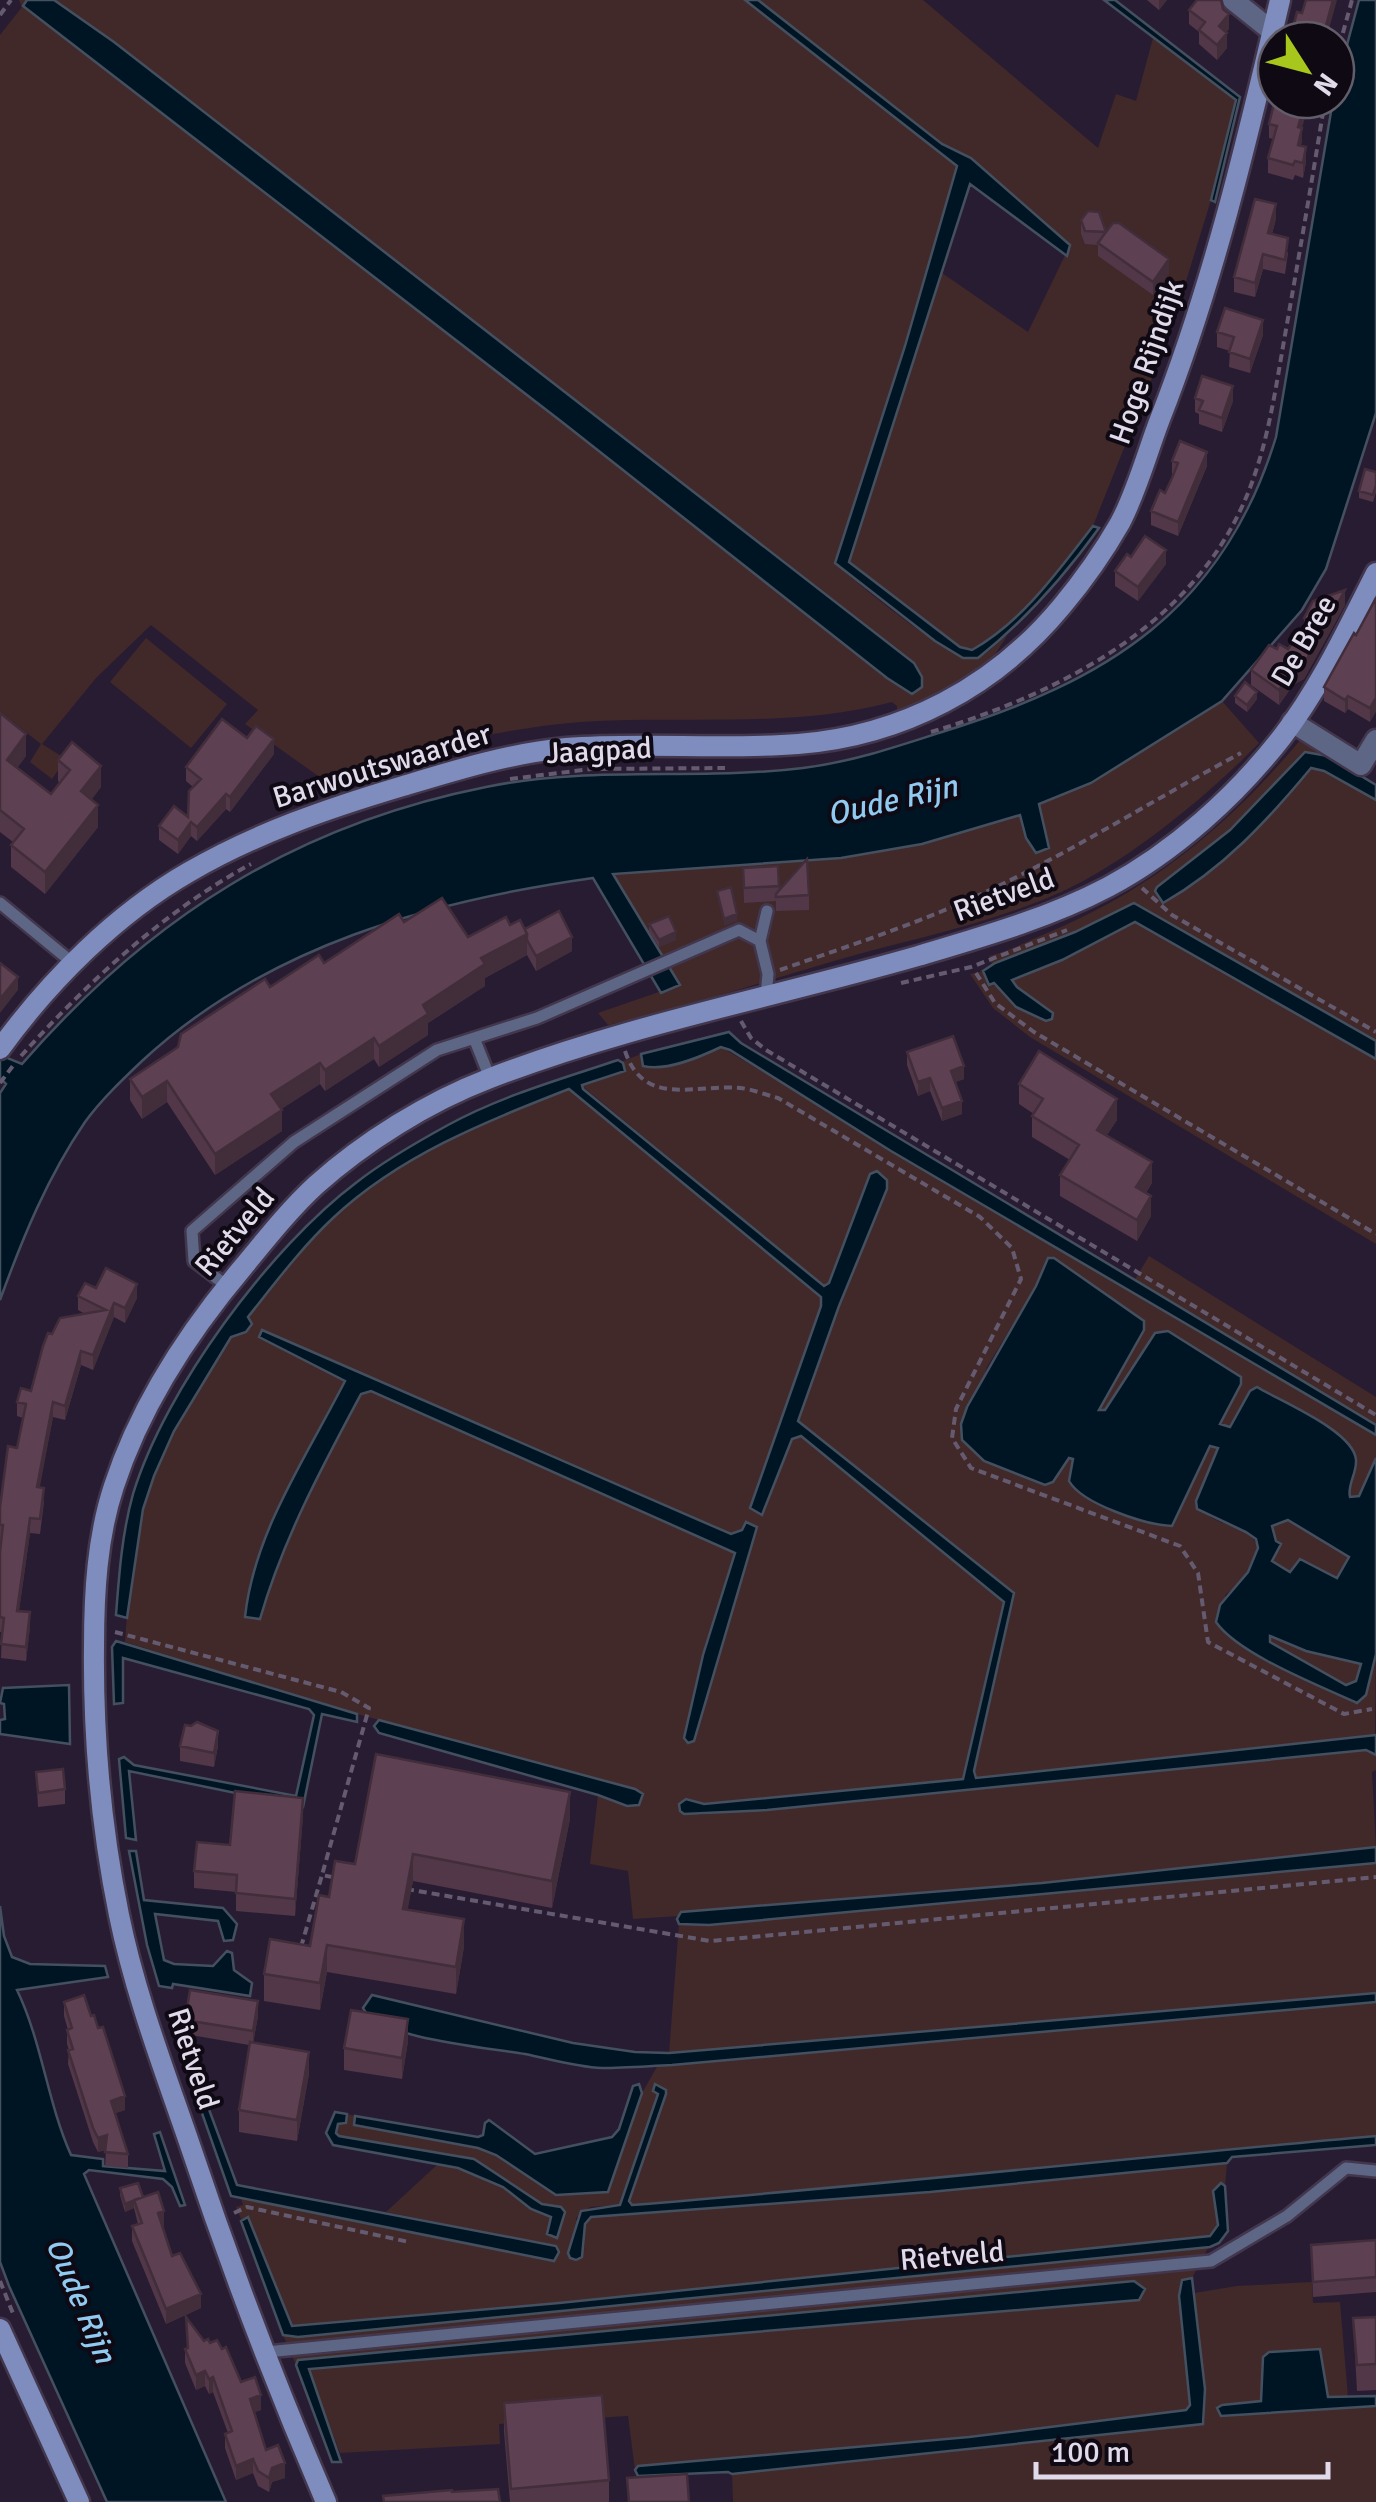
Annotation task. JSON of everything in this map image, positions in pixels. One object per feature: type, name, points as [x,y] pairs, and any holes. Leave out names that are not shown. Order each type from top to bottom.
[{"type":"main road","name":"Hoge Rijndijk","points":[[970,689],[1019,650],[1062,606],[1120,522],[1175,380],[1218,245],[1256,98]]},
{"type":"main road","name":"De Bree","points":[[1287,730],[1368,608],[1376,573]]},
{"type":"main road","name":"Barwoutswaarder","points":[[7,1051],[74,964],[129,914],[187,873],[270,832],[349,802],[470,766],[564,748],[797,744],[852,737],[910,719],[970,689]]},
{"type":"main road","name":"Rietveld","points":[[326,2502],[208,2198],[153,2036],[120,1921],[102,1819],[93,1701],[94,1586],[112,1489],[146,1412],[227,1286],[318,1183],[380,1138],[490,1078],[767,985],[964,942],[1135,883],[1224,800],[1287,730]]},
{"type":"main road","points":[[0,2330],[79,2502]]},
{"type":"street","points":[[1233,0],[1258,20]]},
{"type":"street","points":[[1287,730],[1361,765],[1376,740]]},
{"type":"lane","points":[[0,903],[74,964]]},
{"type":"lane","points":[[767,911],[760,941],[767,985]]},
{"type":"lane","points":[[227,1286],[194,1261],[192,1232],[294,1142],[437,1050],[537,1018],[739,930],[760,941]]},
{"type":"lane","points":[[474,1038],[490,1078]]},
{"type":"lane","name":"Rietveld","points":[[266,2352],[1211,2261],[1287,2216],[1346,2168],[1376,2171]]},
{"type":"path","points":[[0,15],[11,0]]},
{"type":"path","points":[[918,736],[1063,680],[1134,637],[1173,604],[1211,559],[1238,517],[1268,435],[1323,120]]},
{"type":"path","points":[[767,985],[968,900],[1100,834],[1243,752]]},
{"type":"path","name":"Jaagpad","points":[[505,779],[592,769],[728,768]]},
{"type":"path","points":[[0,1083],[7,1051],[162,924],[221,880],[265,856]]},
{"type":"path","points":[[1135,883],[1155,882]]},
{"type":"path","points":[[1135,883],[1172,915],[1376,1032]]},
{"type":"path","points":[[900,984],[971,967],[1080,923]]},
{"type":"path","points":[[976,973],[995,1003],[1034,1032],[1376,1234]]},
{"type":"path","points":[[752,1013],[739,1017],[751,1038],[766,1050],[1376,1415]]},
{"type":"path","points":[[621,1037],[631,1067],[644,1083],[678,1090],[740,1088],[778,1098],[980,1216],[1012,1248],[1021,1280],[956,1409],[952,1438],[971,1468],[1180,1546],[1198,1572],[1208,1642],[1344,1714],[1372,1709]]},
{"type":"path","points":[[94,1626],[341,1692],[369,1708],[300,1952]]},
{"type":"path","points":[[322,1875],[341,1878]]},
{"type":"path","points":[[399,1888],[710,1941],[1376,1877]]},
{"type":"path","points":[[247,2207],[409,2242]]},
{"type":"shaded area","points":[[19,0],[27,0],[23,7],[912,694],[914,663],[114,42],[54,0],[745,0],[957,166],[905,346],[835,563],[927,636],[965,657],[981,656],[1008,634],[991,661],[954,687],[897,715],[897,706],[892,702],[815,716],[548,725],[452,743],[328,783],[245,724],[258,710],[151,625],[96,678],[42,744],[66,759],[52,779],[30,762],[41,744],[0,712],[0,35],[22,7]]},
{"type":"shaded area","points":[[758,0],[923,0],[1098,148],[1116,94],[1136,101],[1153,38],[1237,100],[1171,330],[1093,526],[1044,589],[993,638],[972,651],[960,647],[849,562],[942,273],[1028,332],[1070,245],[971,158],[942,144]]},
{"type":"shaded area","points":[[146,638],[227,704],[191,748],[110,682]]},
{"type":"shaded area","points":[[1222,701],[1259,743],[1165,827],[1111,865],[1059,893],[976,923],[608,1025],[598,1013],[679,985],[612,874],[841,858],[922,844],[1021,815],[1026,838],[1049,848],[1039,804],[1091,783]]},
{"type":"shaded area","points":[[1302,738],[1328,756],[1304,752],[1230,830],[1157,887],[1168,900],[1209,873],[1263,823],[1311,768],[1324,771],[1376,800],[1376,1041],[1134,903],[992,965],[989,956],[1085,916],[1187,852],[1246,799]]},
{"type":"shaded area","points":[[1135,922],[1376,1059],[1376,1244],[1030,1037],[993,1008],[970,974],[983,971],[989,985],[1017,987],[1011,980],[1062,960]]},
{"type":"shaded area","points":[[721,1047],[1376,1435],[1376,1458],[1359,1496],[1350,1497],[1348,1491],[1357,1462],[1257,1387],[1249,1391],[1230,1428],[1219,1424],[1241,1377],[1168,1331],[1130,1369],[1105,1410],[1098,1410],[1144,1330],[1144,1321],[1053,1258],[1047,1258],[1036,1286],[987,1367],[962,1440],[984,1461],[1044,1485],[1053,1482],[1069,1458],[1196,1476],[1211,1445],[1219,1448],[1196,1501],[1214,1519],[1249,1535],[1258,1548],[1241,1583],[1225,1595],[1227,1636],[1290,1672],[1357,1703],[1366,1695],[1376,1654],[1375,1737],[976,1778],[974,1771],[1014,1593],[797,1421],[839,1306],[870,1174],[829,1283],[824,1286],[581,1085],[624,1072],[621,1062],[641,1054],[641,1059],[704,1056]]},
{"type":"shaded area","points":[[569,1089],[821,1297],[751,1509],[762,1515],[792,1439],[800,1435],[1004,1602],[963,1779],[704,1804],[686,1799],[699,1815],[1366,1749],[1376,1755],[1376,1770],[1372,1772],[1376,1847],[1042,1883],[633,1919],[628,1871],[590,1864],[598,1795],[627,1806],[635,1789],[357,1714],[125,1642],[143,1510],[158,1464],[180,1419],[232,1336],[246,1332],[252,1324],[248,1317],[321,1230],[386,1176],[475,1128]],"holes":[[[262,1330],[732,1534],[742,1530],[684,1737],[703,1655],[735,1553],[370,1391],[361,1394],[304,1504],[260,1619],[249,1585],[269,1529],[346,1381],[259,1337]]]},
{"type":"shaded area","points":[[1149,1256],[1376,1397],[1376,1425],[1134,1281]]},
{"type":"shaded area","points":[[1288,1520],[1349,1557],[1336,1579],[1300,1559],[1290,1572],[1271,1561],[1281,1545],[1272,1526]]},
{"type":"shaded area","points":[[1270,1635],[1306,1651],[1362,1664],[1356,1682],[1346,1685],[1269,1641]]},
{"type":"shaded area","points":[[1376,1863],[1376,1993],[669,2053],[679,1924],[709,1925]]},
{"type":"shaded area","points":[[1376,2002],[1376,2136],[632,2205],[629,2202],[658,2094],[620,2205],[590,2207],[576,2218],[584,2251],[585,2224],[591,2217],[930,2192],[1227,2163],[1225,2186],[1221,2183],[1213,2191],[1218,2225],[1210,2236],[559,2303],[291,2326],[248,2218],[241,2219],[236,2207],[243,2205],[241,2198],[555,2246],[386,2212],[438,2164],[479,2175],[503,2187],[531,2209],[552,2217],[556,2237],[565,2212],[561,2207],[542,2204],[474,2159],[339,2136],[338,2123],[346,2122],[347,2114],[355,2116],[355,2125],[478,2148],[496,2155],[556,2195],[607,2192],[642,2093],[658,2065]]},
{"type":"shaded area","points":[[1208,2248],[1192,2278],[1181,2280],[1179,2296],[1190,2405],[1186,2410],[969,2437],[638,2466],[635,2470],[628,2416],[499,2424],[500,2444],[340,2453],[308,2369],[1139,2300],[1144,2289],[1134,2281],[299,2360],[296,2365],[283,2335],[298,2337]]},
{"type":"shaded area","points":[[1312,2282],[1313,2303],[1340,2302],[1348,2397],[1327,2397],[1320,2350],[1263,2358],[1261,2401],[1222,2405],[1300,2412],[1376,2406],[1376,2502],[733,2502],[732,2474],[1198,2425],[1205,2420],[1194,2293]]},
{"type":"water","points":[[27,0],[54,0],[114,42],[914,663],[922,677],[922,687],[912,694],[887,678],[23,6]]},
{"type":"water","points":[[745,0],[758,0],[942,144],[971,158],[1070,245],[1067,256],[970,184],[849,562],[960,647],[972,650],[1008,625],[1093,526],[1099,528],[1043,598],[978,658],[963,658],[935,641],[835,563],[905,346],[957,166]]},
{"type":"water","points":[[1104,0],[1115,0],[1240,97],[1215,202],[1211,200],[1236,100]]},
{"type":"water","name":"Oude Rijn","points":[[1359,0],[1376,0],[1376,413],[1326,569],[1302,610],[1222,701],[1091,783],[1039,804],[1049,848],[1036,853],[1026,838],[1020,815],[922,844],[841,858],[613,874],[680,985],[661,993],[593,878],[471,900],[411,916],[296,959],[242,987],[190,1021],[142,1061],[98,1106],[47,1186],[0,1300],[0,1093],[6,1084],[0,1078],[0,1055],[22,1064],[121,964],[230,885],[351,826],[416,804],[486,787],[565,777],[764,772],[838,762],[890,748],[1002,712],[1056,689],[1106,662],[1151,630],[1191,593],[1225,549],[1253,497],[1276,437],[1330,120],[1356,120],[1354,20]]},
{"type":"water","points":[[1305,752],[1328,756],[1376,785],[1376,800],[1324,771],[1311,768],[1243,842],[1205,875],[1163,903],[1155,891],[1157,887],[1230,830]]},
{"type":"water","points":[[1134,903],[1376,1041],[1376,1059],[1135,922],[1062,960],[1012,980],[1053,1013],[1052,1019],[1046,1021],[1016,1007],[994,983],[989,985],[983,971],[995,963],[1075,932]]},
{"type":"water","points":[[729,1032],[741,1043],[1376,1425],[1376,1435],[891,1151],[730,1050],[721,1047],[672,1065],[643,1066],[641,1054]]},
{"type":"water","points":[[618,1060],[625,1071],[582,1085],[583,1089],[824,1286],[829,1283],[870,1174],[877,1171],[887,1180],[887,1189],[798,1421],[1014,1593],[974,1771],[976,1778],[1376,1735],[1376,1755],[1366,1750],[767,1810],[684,1814],[680,1811],[679,1804],[686,1799],[704,1804],[963,1779],[1004,1602],[801,1436],[792,1439],[762,1515],[750,1508],[821,1297],[569,1089],[415,1158],[359,1196],[300,1253],[248,1317],[252,1324],[246,1332],[231,1337],[174,1431],[143,1509],[127,1618],[116,1615],[126,1524],[148,1453],[169,1410],[224,1323],[290,1243],[357,1182],[436,1131],[510,1097]]},
{"type":"water","points":[[1048,1258],[1054,1258],[1144,1321],[1144,1330],[1099,1410],[1105,1410],[1155,1333],[1168,1331],[1241,1377],[1220,1424],[1230,1427],[1250,1391],[1257,1387],[1343,1438],[1356,1460],[1350,1497],[1359,1496],[1376,1458],[1376,1654],[1366,1695],[1357,1703],[1261,1657],[1216,1622],[1220,1605],[1248,1572],[1258,1548],[1256,1539],[1246,1532],[1197,1509],[1196,1501],[1218,1448],[1210,1446],[1172,1526],[1131,1517],[1087,1498],[1069,1481],[1073,1459],[1069,1458],[1053,1482],[1045,1485],[984,1461],[962,1440],[961,1424],[967,1407]],"holes":[[[1288,1520],[1349,1557],[1337,1578],[1300,1559],[1290,1572],[1272,1561],[1281,1544],[1276,1541],[1272,1526]],[[1270,1636],[1306,1651],[1361,1664],[1356,1681],[1346,1685],[1270,1642]]]},
{"type":"water","points":[[262,1330],[731,1534],[742,1530],[746,1522],[757,1527],[694,1741],[688,1743],[684,1738],[703,1655],[735,1553],[371,1391],[361,1394],[318,1476],[280,1560],[260,1619],[245,1617],[250,1586],[271,1525],[345,1381],[259,1337]]},
{"type":"water","points":[[116,1641],[357,1714],[357,1722],[322,1714],[303,1807],[129,1771],[136,1840],[126,1838],[119,1759],[296,1796],[314,1715],[309,1709],[123,1658],[123,1703],[114,1704],[112,1647]]},
{"type":"water","points":[[69,1685],[70,1744],[0,1734],[0,1720],[5,1719],[4,1704],[0,1703],[3,1688]]},
{"type":"water","points":[[379,1720],[643,1794],[639,1805],[627,1806],[379,1733],[374,1726]]},
{"type":"water","points":[[1376,1847],[1376,1863],[709,1925],[679,1924],[677,1919],[681,1912],[1042,1883]]},
{"type":"water","points":[[129,1851],[136,1851],[144,1900],[223,1908],[237,1924],[233,1940],[224,1941],[218,1921],[155,1914],[164,1960],[213,1966],[227,1951],[232,1953],[234,1970],[252,1983],[250,1996],[173,1984],[172,1988],[159,1986]]},
{"type":"water","name":"Oude Rijn","points":[[0,1906],[12,1957],[30,1964],[105,1966],[108,1977],[17,1990],[71,2155],[103,2159],[103,2166],[165,2171],[154,2134],[160,2132],[185,2205],[180,2206],[172,2187],[163,2179],[89,2170],[84,2174],[226,2502],[107,2502],[9,2286],[0,2262]]},
{"type":"water","points":[[1376,1993],[1376,2002],[611,2068],[412,2035],[373,2019],[363,2008],[372,1995],[573,2043],[669,2053]]},
{"type":"water","points":[[639,2084],[642,2093],[608,2192],[556,2195],[496,2155],[478,2148],[354,2125],[355,2116],[478,2137],[483,2135],[489,2120],[535,2154],[612,2137],[619,2129],[633,2086]]},
{"type":"water","points":[[655,2084],[666,2094],[629,2201],[632,2205],[1376,2136],[1376,2145],[1232,2157],[1227,2163],[930,2192],[591,2217],[585,2224],[582,2257],[570,2258],[568,2253],[581,2211],[620,2205],[658,2094],[653,2091]]},
{"type":"water","points":[[204,2096],[237,2185],[556,2246],[559,2252],[554,2261],[231,2196],[197,2099]]},
{"type":"water","points":[[335,2112],[347,2114],[346,2123],[338,2124],[339,2136],[474,2159],[542,2204],[561,2207],[565,2212],[557,2238],[547,2234],[551,2217],[531,2209],[503,2187],[458,2168],[333,2145],[326,2133]]},
{"type":"water","points":[[1221,2183],[1225,2186],[1228,2231],[1210,2247],[298,2337],[283,2335],[241,2221],[248,2217],[292,2326],[559,2303],[1210,2236],[1218,2225],[1213,2191]]},
{"type":"water","points":[[1192,2278],[1205,2389],[1203,2424],[732,2474],[638,2476],[635,2470],[638,2466],[969,2437],[1186,2410],[1190,2405],[1179,2296],[1182,2280]]},
{"type":"water","points":[[1134,2281],[1145,2289],[1139,2300],[309,2369],[341,2462],[332,2462],[296,2365],[298,2360]]},
{"type":"water","points":[[1320,2349],[1328,2397],[1376,2396],[1376,2406],[1221,2416],[1217,2408],[1222,2405],[1261,2401],[1263,2357],[1269,2352]]},
{"type":"building","points":[[1197,0],[1221,0],[1229,14],[1219,26],[1227,33],[1217,45],[1199,30],[1205,22],[1189,10]]},
{"type":"building","points":[[1306,0],[1333,0],[1328,20],[1295,20],[1297,12],[1302,13]]},
{"type":"building","points":[[1270,120],[1300,120],[1298,145],[1306,147],[1303,163],[1295,161],[1293,165],[1268,158],[1277,126],[1269,124]]},
{"type":"building","points":[[1255,199],[1276,204],[1268,233],[1288,238],[1285,260],[1263,254],[1255,283],[1234,277]]},
{"type":"building","points":[[1088,211],[1099,212],[1106,232],[1085,231],[1081,220]]},
{"type":"building","points":[[1113,223],[1119,223],[1169,259],[1153,282],[1098,243]]},
{"type":"building","points":[[1225,308],[1263,320],[1250,359],[1229,352],[1234,337],[1217,332]]},
{"type":"building","points":[[1202,376],[1233,386],[1222,418],[1199,410],[1203,401],[1195,398]]},
{"type":"building","points":[[1180,441],[1207,452],[1178,522],[1151,511],[1160,490],[1165,493],[1172,478],[1178,463],[1172,461]]},
{"type":"building","points":[[1365,469],[1376,472],[1373,495],[1359,491]]},
{"type":"building","points":[[1145,536],[1166,550],[1138,587],[1115,571],[1127,554],[1131,557]]},
{"type":"building","points":[[1345,590],[1304,664],[1293,670],[1279,690],[1251,670],[1269,645],[1277,649],[1279,644],[1288,649],[1309,620],[1304,618],[1313,601]]},
{"type":"building","points":[[1376,598],[1376,698],[1370,708],[1348,696],[1345,700],[1324,687]]},
{"type":"building","points":[[1245,682],[1257,692],[1247,705],[1235,696]]},
{"type":"building","points":[[0,713],[26,734],[7,760],[51,794],[70,770],[58,760],[72,742],[101,766],[81,791],[98,805],[45,872],[11,845],[24,829],[0,810]]},
{"type":"building","points":[[222,719],[247,738],[256,726],[274,739],[230,797],[226,794],[197,827],[191,822],[178,840],[159,826],[174,806],[188,817],[189,791],[201,779],[186,767]]},
{"type":"building","points":[[807,859],[809,895],[776,897],[776,894]]},
{"type":"building","points":[[778,866],[779,886],[744,888],[743,868]]},
{"type":"building","points":[[731,887],[737,914],[724,919],[717,891]]},
{"type":"building","points":[[442,898],[468,937],[506,917],[510,925],[520,920],[527,934],[481,958],[485,964],[423,1005],[428,1014],[379,1046],[374,1038],[325,1070],[320,1063],[271,1094],[282,1110],[215,1154],[167,1081],[142,1097],[130,1079],[178,1047],[181,1034],[265,979],[270,987],[319,955],[324,963],[399,914],[404,922]]},
{"type":"building","points":[[559,911],[572,937],[536,956],[525,929]]},
{"type":"building","points":[[669,916],[676,932],[659,940],[649,924]]},
{"type":"building","points":[[0,963],[18,977],[0,999]]},
{"type":"building","points":[[953,1036],[964,1066],[951,1071],[962,1101],[942,1108],[930,1078],[918,1082],[907,1052]]},
{"type":"building","points":[[1039,1051],[1117,1099],[1097,1130],[1152,1162],[1136,1187],[1151,1196],[1137,1220],[1060,1175],[1079,1145],[1032,1116],[1043,1099],[1019,1084]]},
{"type":"building","points":[[106,1268],[137,1284],[125,1308],[114,1303],[93,1355],[81,1351],[65,1406],[53,1402],[37,1487],[44,1488],[40,1519],[30,1518],[17,1611],[30,1612],[26,1647],[1,1644],[4,1618],[0,1617],[0,1507],[8,1446],[17,1448],[26,1404],[17,1402],[21,1388],[31,1391],[48,1333],[52,1334],[60,1318],[106,1310],[78,1296],[85,1283],[96,1288]]},
{"type":"building","points":[[197,1722],[218,1731],[214,1753],[180,1746],[185,1725]]},
{"type":"building","points":[[376,1754],[570,1792],[552,1881],[413,1854],[403,1909],[464,1919],[456,1967],[327,1945],[320,1983],[264,1974],[270,1939],[310,1946],[319,1895],[329,1897],[335,1861],[355,1864]]},
{"type":"building","points":[[63,1769],[65,1789],[38,1793],[36,1772]]},
{"type":"building","points":[[235,1791],[303,1798],[295,1899],[236,1893],[237,1875],[194,1871],[197,1842],[230,1845]]},
{"type":"building","points":[[190,1990],[258,2001],[253,2031],[185,2020]]},
{"type":"building","points":[[84,1995],[98,2028],[103,2027],[125,2096],[111,2101],[128,2154],[105,2152],[107,2135],[98,2138],[93,2128],[68,2050],[73,2049],[67,2030],[72,2028],[64,2002]]},
{"type":"building","points":[[351,2010],[408,2019],[402,2058],[344,2048]]},
{"type":"building","points":[[250,2042],[309,2052],[297,2120],[239,2110]]},
{"type":"building","points":[[138,2183],[143,2197],[125,2204],[120,2188]]},
{"type":"building","points":[[158,2192],[164,2211],[158,2213],[172,2256],[180,2253],[201,2294],[166,2309],[132,2226],[142,2223],[134,2200]]},
{"type":"building","points":[[1376,2240],[1376,2277],[1313,2282],[1311,2245]]},
{"type":"building","points":[[186,2317],[204,2341],[217,2340],[222,2349],[226,2347],[241,2382],[255,2377],[261,2395],[250,2399],[266,2450],[278,2445],[285,2463],[272,2468],[269,2478],[258,2471],[253,2459],[236,2466],[225,2434],[232,2431],[213,2377],[209,2379],[205,2371],[196,2375],[185,2349]]},
{"type":"building","points":[[1376,2317],[1376,2364],[1357,2365],[1353,2318]]},
{"type":"building","points":[[602,2395],[609,2480],[511,2489],[504,2403]]},
{"type":"building","points":[[687,2474],[689,2502],[629,2502],[627,2478]]},
{"type":"building","points":[[498,2489],[500,2502],[384,2502],[383,2496],[452,2490]]}]
